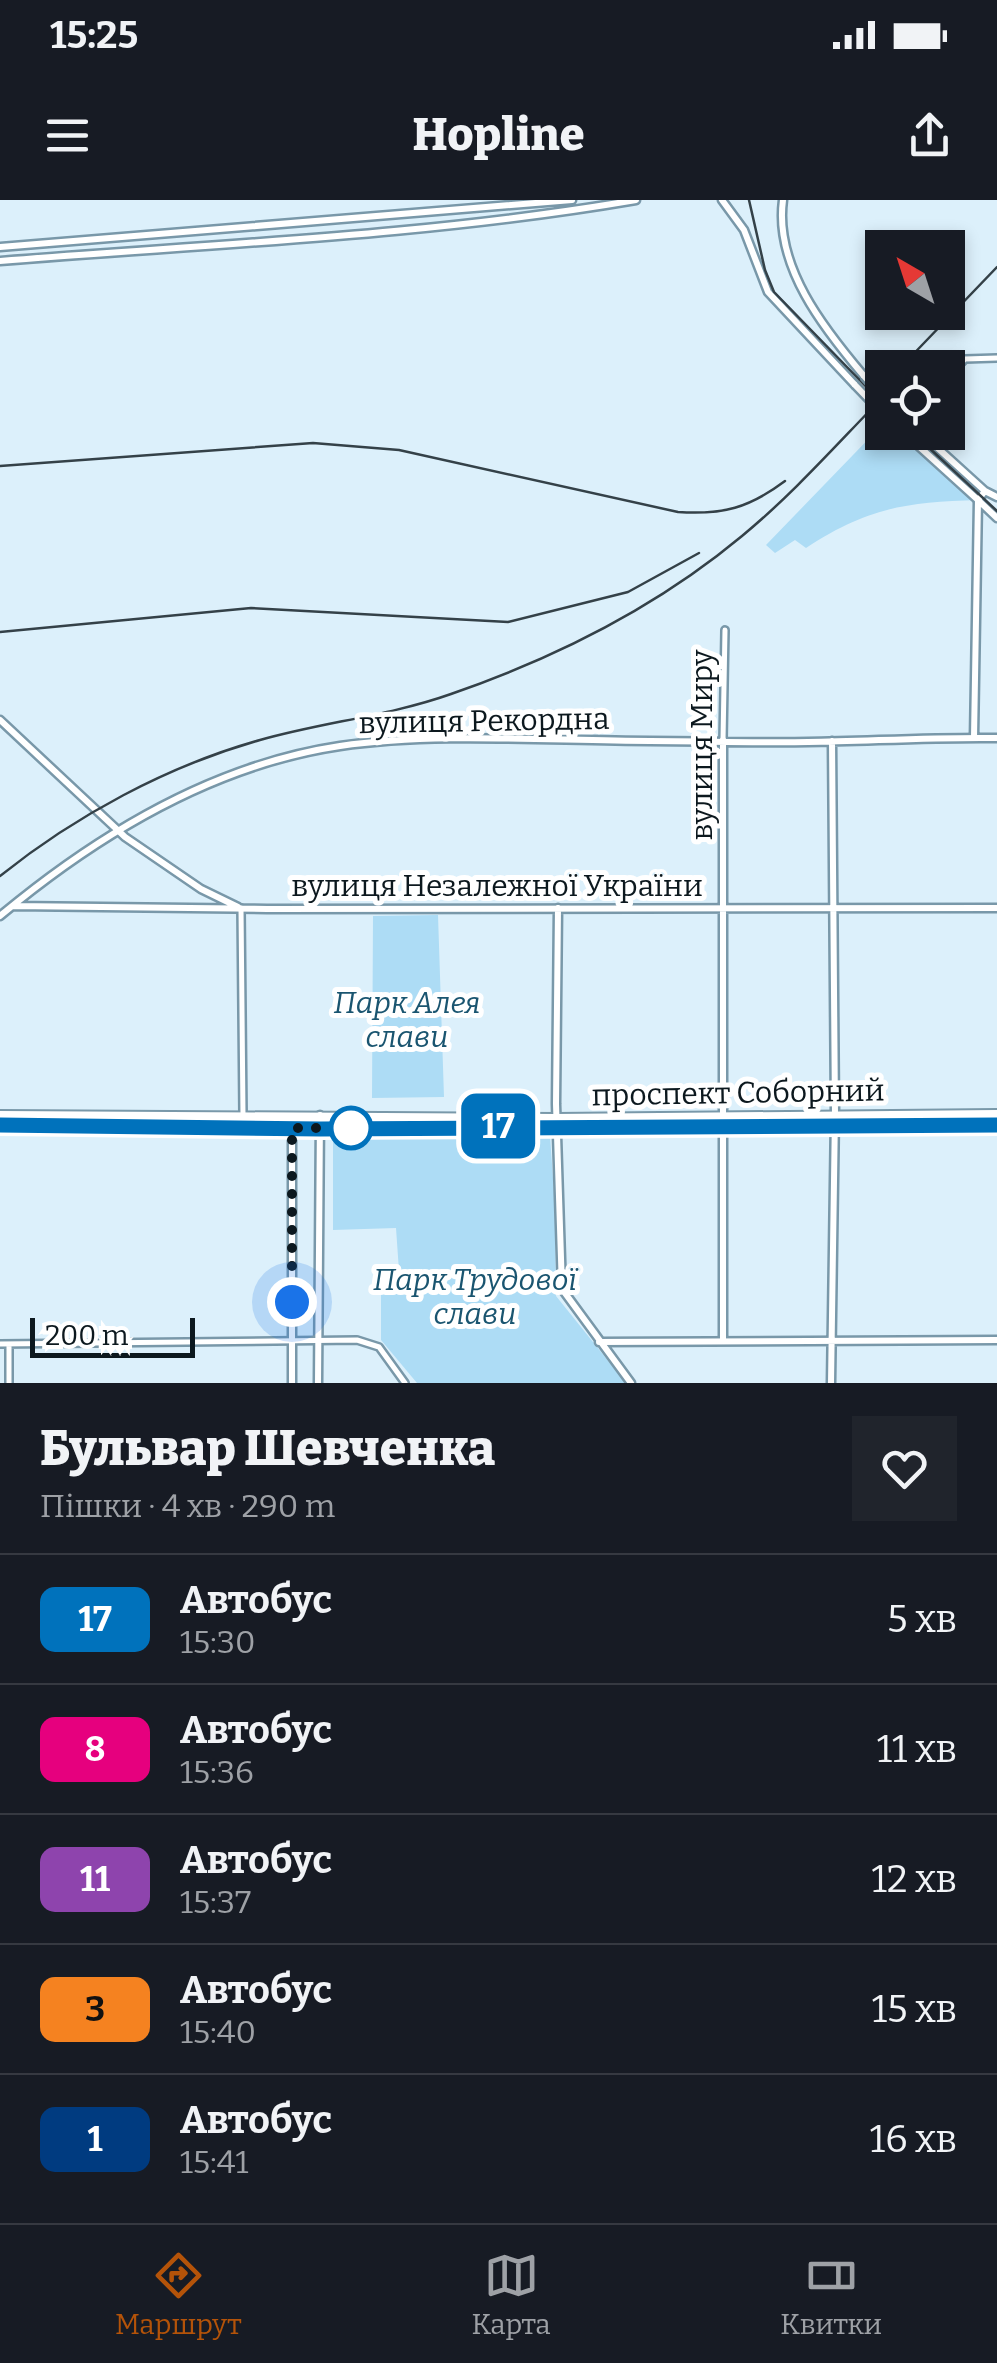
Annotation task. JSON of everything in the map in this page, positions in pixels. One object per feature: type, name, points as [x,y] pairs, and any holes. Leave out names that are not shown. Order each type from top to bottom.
[{"type":"main road","name":"проспект Соборний","points":[[0,1125],[320,1129],[722,1114],[997,1125]]},
{"type":"main road","name":"проспект Соборний","points":[[0,1115],[320,1115],[722,1126],[997,1114]]},
{"type":"street","points":[[0,247],[572,200]]},
{"type":"street","points":[[0,260],[398,229],[559,213],[636,200]]},
{"type":"street","points":[[722,200],[744,230],[768,292],[865,396]]},
{"type":"street","points":[[783,200],[781,215],[789,254],[809,304],[865,377]]},
{"type":"street","points":[[398,216],[398,229]]},
{"type":"street","points":[[247,228],[249,241]]},
{"type":"street","points":[[965,360],[997,358]]},
{"type":"street","points":[[923,450],[997,518]]},
{"type":"street","points":[[940,450],[996,498]]},
{"type":"street","points":[[974,738],[978,500],[985,491]]},
{"type":"street","name":"вулиця Миру","points":[[723,1340],[726,630]]},
{"type":"street","points":[[0,720],[117,830],[202,889],[241,908],[243,1115]]},
{"type":"street","name":"вулиця Рекордна","points":[[12,906],[117,830],[250,768],[344,746],[423,740],[997,738]]},
{"type":"street","points":[[831,1383],[832,741]]},
{"type":"street","points":[[0,916],[12,906]]},
{"type":"street","name":"вулиця Незалежної України","points":[[12,906],[997,908]]},
{"type":"street","points":[[558,908],[556,1122],[562,1290],[631,1383]]},
{"type":"street","points":[[292,1115],[292,1383]]},
{"type":"street","points":[[318,1383],[320,1115]]},
{"type":"street","points":[[0,1344],[357,1340],[379,1347],[405,1383]]},
{"type":"street","points":[[598,1342],[997,1340]]},
{"type":"street","points":[[9,1344],[9,1383]]},
{"type":"green space","points":[[865,443],[865,450],[922,450],[978,500],[888,510],[848,524],[806,548],[795,540],[775,553],[766,545]]},
{"type":"green space","name":"Парк Алея слави","points":[[438,915],[444,1097],[372,1098],[373,916]]},
{"type":"green space","name":"Парк Трудової слави","points":[[333,1131],[539,1132],[550,1136],[556,1296],[626,1383],[417,1383],[381,1340],[381,1278],[399,1271],[396,1228],[333,1230]]},
{"type":"tram line","points":[[749,200],[774,292],[865,386]]},
{"type":"tram line","points":[[931,450],[997,511]]},
{"type":"railway","points":[[917,350],[997,267]]},
{"type":"railway","points":[[0,876],[91,813],[191,764],[260,740],[451,694],[529,664],[604,628],[676,585],[742,536],[865,416]]},
{"type":"railway","points":[[0,466],[313,443],[399,450],[694,513],[735,508],[785,481]]},
{"type":"railway","points":[[0,632],[251,608],[508,622],[628,592],[699,553]]},
{"type":"bus line","name":"17","points":[[0,1125],[320,1129],[997,1125]]},
{"type":"route","points":[[292,1302],[292,1128],[351,1128]]}]
